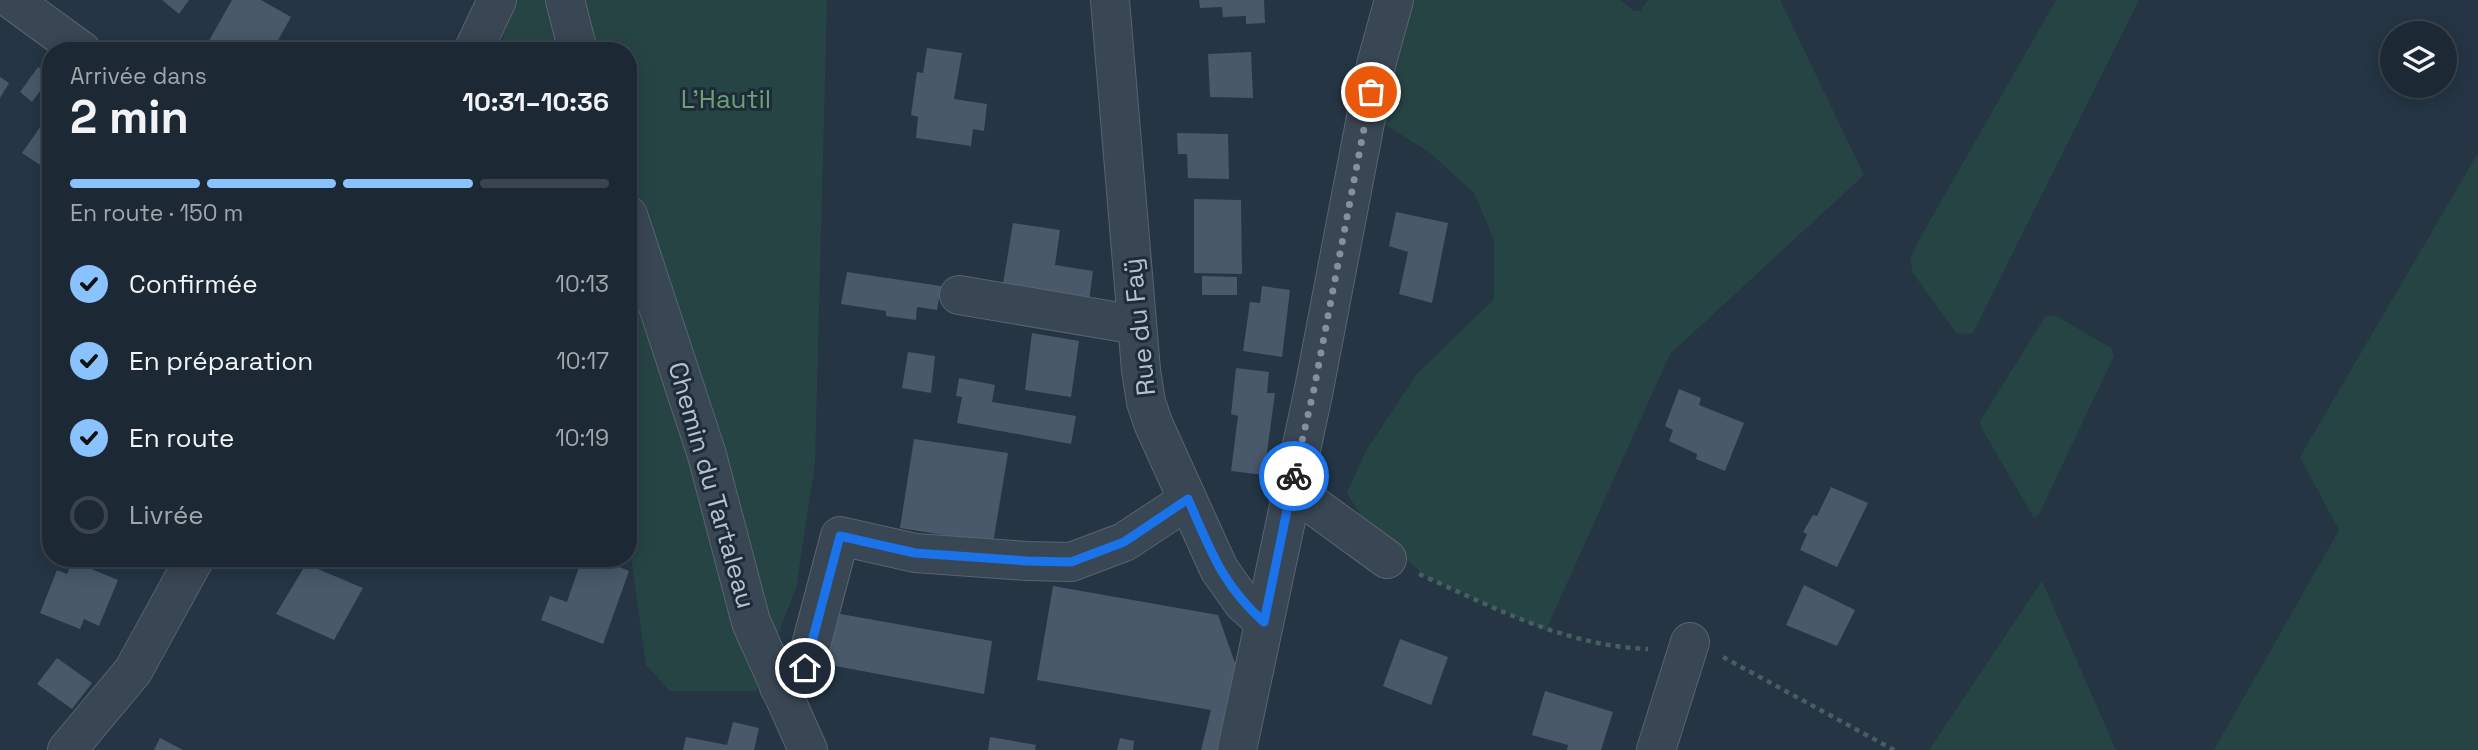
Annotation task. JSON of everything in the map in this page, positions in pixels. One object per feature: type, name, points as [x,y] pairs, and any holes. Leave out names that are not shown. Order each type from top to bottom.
[{"type":"street","points":[[12,0],[70,42]]},
{"type":"street","points":[[477,42],[497,0]]},
{"type":"street","points":[[565,0],[576,42]]},
{"type":"street","name":"Rue du Faÿ","points":[[1110,0],[1146,402],[1219,569],[1242,603],[1264,622]]},
{"type":"street","points":[[1237,750],[1314,389],[1376,65],[1394,0]]},
{"type":"street","name":"Chemin du Tartaleau","points":[[637,242],[708,455],[751,622],[807,750]]},
{"type":"street","points":[[959,295],[1137,325]]},
{"type":"street","points":[[1291,489],[1387,559]]},
{"type":"street","points":[[779,687],[805,668],[840,536],[915,553],[1071,562],[1124,542],[1188,499]]},
{"type":"street","points":[[67,750],[133,671],[190,567]]},
{"type":"street","points":[[1656,750],[1690,642]]},
{"type":"path","points":[[1387,559],[1498,610],[1559,634],[1598,644],[1646,649],[1690,642],[1740,665],[1894,750]]},
{"type":"green space","name":"L'Hautil","points":[[517,0],[827,0],[815,464],[796,588],[756,691],[670,691],[646,665],[632,567],[637,567],[637,42],[501,42]]},
{"type":"green space","points":[[1410,0],[1620,0],[1634,11],[1640,11],[1648,0],[1780,0],[1864,175],[1670,354],[1546,630],[1428,578],[1367,526],[1347,493],[1366,451],[1416,375],[1494,299],[1494,240],[1474,193],[1429,152],[1378,120]]},
{"type":"green space","points":[[2056,0],[2139,0],[1973,333],[1957,334],[1913,273],[1910,260],[1916,245]]},
{"type":"green space","points":[[2478,153],[2478,750],[2214,750],[2339,530],[2300,457]]},
{"type":"green space","points":[[2050,315],[2111,348],[2114,356],[2039,514],[2034,518],[1980,421],[2045,317]]},
{"type":"green space","points":[[2042,581],[2116,750],[1929,750]]},
{"type":"building","points":[[162,0],[189,0],[179,14]]},
{"type":"building","points":[[232,0],[261,0],[291,17],[277,42],[208,42]]},
{"type":"building","points":[[1199,0],[1264,0],[1265,23],[1246,24],[1246,16],[1223,17],[1222,7],[1200,8]]},
{"type":"building","points":[[927,48],[962,53],[954,99],[987,104],[984,131],[973,129],[971,146],[916,138],[918,117],[911,115],[917,72],[923,73]]},
{"type":"building","points":[[1251,52],[1253,98],[1210,97],[1208,54]]},
{"type":"building","points":[[38,67],[42,70],[42,88],[32,102],[20,92]]},
{"type":"building","points":[[0,77],[9,83],[0,98]]},
{"type":"building","points":[[42,124],[42,166],[22,153]]},
{"type":"building","points":[[1177,133],[1228,134],[1229,179],[1188,178],[1187,154],[1178,154]]},
{"type":"building","points":[[1194,199],[1241,200],[1242,274],[1194,273]]},
{"type":"building","points":[[1396,212],[1448,223],[1432,303],[1399,294],[1408,252],[1389,246]]},
{"type":"building","points":[[1013,223],[1060,230],[1055,265],[1093,271],[1088,309],[1001,296]]},
{"type":"building","points":[[847,272],[941,286],[937,310],[917,307],[916,320],[886,316],[886,311],[841,304]]},
{"type":"building","points":[[1202,276],[1237,277],[1237,295],[1202,295]]},
{"type":"building","points":[[1262,286],[1290,290],[1282,357],[1243,351],[1250,302],[1260,303]]},
{"type":"building","points":[[1032,333],[1079,341],[1071,397],[1025,390]]},
{"type":"building","points":[[908,352],[935,356],[931,393],[902,388]]},
{"type":"building","points":[[1236,368],[1269,372],[1267,393],[1275,393],[1264,475],[1231,471],[1238,416],[1231,414]]},
{"type":"building","points":[[959,378],[995,385],[992,402],[1076,416],[1071,444],[957,423],[962,397],[956,396]]},
{"type":"building","points":[[1679,389],[1701,398],[1699,405],[1744,423],[1725,471],[1696,459],[1697,454],[1669,441],[1673,430],[1665,426]]},
{"type":"building","points":[[914,439],[1008,453],[993,543],[900,528]]},
{"type":"building","points":[[1831,487],[1868,503],[1837,567],[1800,550],[1807,534],[1803,532],[1813,515],[1817,516]]},
{"type":"building","points":[[70,567],[87,567],[118,580],[99,626],[84,619],[80,629],[40,613],[57,570],[67,574]]},
{"type":"building","points":[[304,567],[313,567],[363,588],[334,640],[276,614]]},
{"type":"building","points":[[579,567],[619,567],[629,571],[603,644],[541,620],[550,596],[567,602]]},
{"type":"building","points":[[1804,585],[1855,610],[1837,646],[1786,625]]},
{"type":"building","points":[[1053,586],[1218,615],[1240,677],[1224,750],[1201,750],[1211,710],[1037,680]]},
{"type":"building","points":[[835,613],[992,641],[984,694],[825,664]]},
{"type":"building","points":[[1400,639],[1448,657],[1431,705],[1383,686]]},
{"type":"building","points":[[57,658],[92,683],[72,709],[37,684]]},
{"type":"building","points":[[1545,691],[1613,712],[1601,750],[1567,750],[1568,745],[1532,735]]},
{"type":"building","points":[[733,722],[759,728],[754,750],[683,750],[686,737],[727,745]]},
{"type":"building","points":[[990,737],[1036,745],[1035,750],[988,750]]},
{"type":"building","points":[[160,738],[183,750],[154,750]]},
{"type":"building","points":[[1120,738],[1134,741],[1133,750],[1117,750]]},
{"type":"way so far","points":[[1294,476],[1314,389],[1371,92]]},
{"type":"route","points":[[805,668],[840,536],[915,553],[1071,562],[1124,542],[1188,499],[1219,569],[1242,603],[1264,622],[1294,476]]}]
